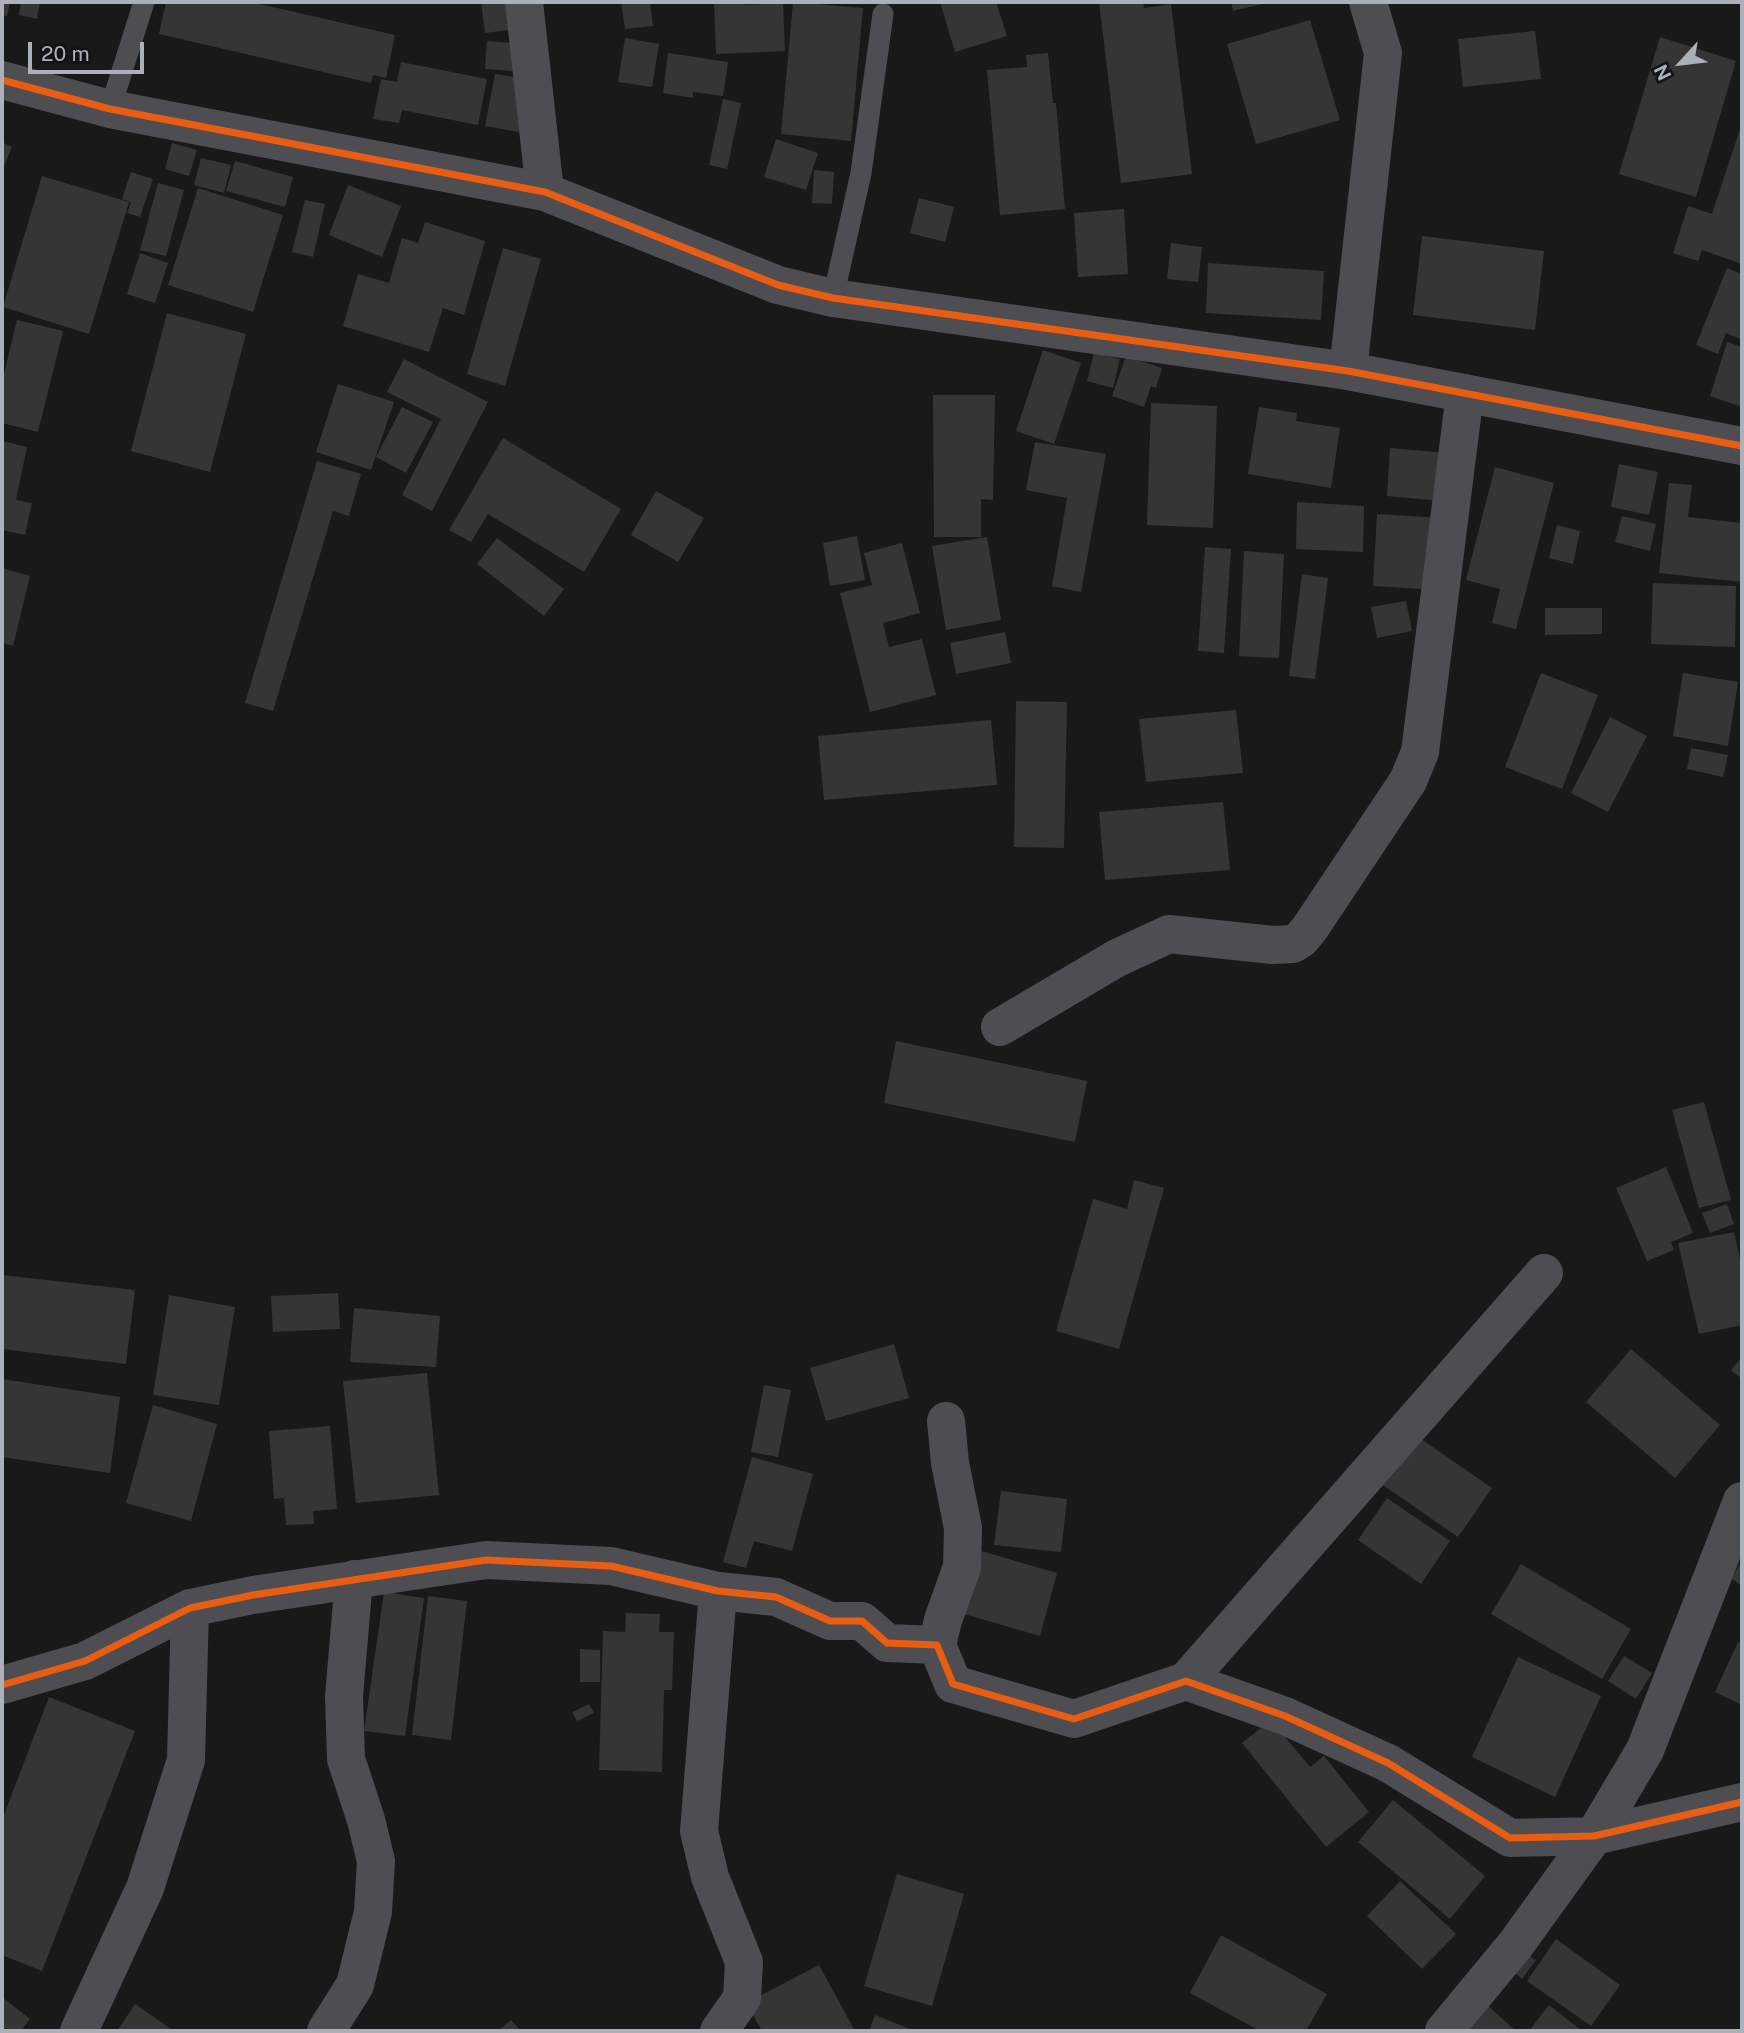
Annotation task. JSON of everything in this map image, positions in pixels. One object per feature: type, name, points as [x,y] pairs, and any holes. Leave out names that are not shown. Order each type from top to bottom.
[{"type":"street","points":[[524,2],[545,192]]},
{"type":"street","points":[[1348,371],[1383,53],[1368,2]]},
{"type":"street","points":[[2,80],[110,108],[545,192],[778,285],[833,298],[1348,371],[1742,446]]},
{"type":"street","points":[[1000,1027],[1117,958],[1168,934],[1273,945],[1293,944],[1310,929],[1408,781],[1420,752],[1465,393]]},
{"type":"street","points":[[946,1421],[950,1462],[963,1528],[962,1567],[943,1620],[937,1646],[953,1684],[1074,1719],[1186,1681],[1544,1273]]},
{"type":"street","points":[[1444,2031],[1516,1944],[1594,1836],[1645,1750],[1742,1501]]},
{"type":"street","points":[[2,1685],[85,1661],[190,1608],[253,1595],[486,1560],[611,1566],[718,1591],[776,1597],[830,1621],[862,1621],[887,1643],[937,1646]]},
{"type":"street","points":[[326,2031],[355,1984],[373,1912],[376,1861],[366,1820],[345,1759],[344,1696],[354,1579]]},
{"type":"street","points":[[718,1591],[699,1832],[710,1877],[744,1962],[742,1998],[719,2031]]},
{"type":"street","points":[[79,2031],[145,1888],[186,1760],[190,1608]]},
{"type":"street","points":[[1186,1681],[1285,1716],[1388,1763],[1510,1838],[1594,1836],[1742,1802]]},
{"type":"lane","points":[[110,108],[144,2]]},
{"type":"lane","points":[[833,298],[861,173],[883,14]]},
{"type":"building","points":[[2,2],[10,2],[7,16],[2,15]]},
{"type":"building","points":[[21,2],[40,2],[37,19],[19,15]]},
{"type":"building","points":[[166,2],[251,2],[395,35],[386,78],[373,75],[371,83],[159,34]]},
{"type":"building","points":[[481,2],[529,2],[532,27],[485,33]]},
{"type":"building","points":[[621,2],[650,2],[653,26],[625,29]]},
{"type":"building","points":[[714,2],[744,2],[744,5],[783,3],[785,51],[716,54]]},
{"type":"building","points":[[793,2],[863,8],[851,141],[781,134]]},
{"type":"building","points":[[940,2],[996,2],[1007,36],[955,52]]},
{"type":"building","points":[[1099,2],[1143,2],[1144,8],[1171,4],[1192,174],[1121,183]]},
{"type":"building","points":[[1231,2],[1265,2],[1266,3],[1233,11]]},
{"type":"building","points":[[1310,20],[1340,120],[1256,144],[1227,44]]},
{"type":"building","points":[[1535,31],[1541,79],[1463,87],[1458,39]]},
{"type":"building","points":[[1660,37],[1736,61],[1696,197],[1619,174]]},
{"type":"building","points":[[625,38],[659,44],[652,87],[618,82]]},
{"type":"building","points":[[487,41],[528,44],[526,72],[485,69]]},
{"type":"building","points":[[668,53],[728,62],[723,96],[693,92],[693,98],[663,93]]},
{"type":"building","points":[[1048,53],[1053,103],[1056,103],[1065,209],[1000,215],[987,70],[1027,67],[1026,55]]},
{"type":"building","points":[[401,62],[487,79],[478,125],[402,110],[399,123],[373,119],[381,79],[397,82]]},
{"type":"building","points":[[495,74],[528,79],[519,132],[485,126]]},
{"type":"building","points":[[723,99],[741,103],[727,169],[709,165]]},
{"type":"building","points":[[1742,123],[1742,264],[1702,250],[1698,261],[1673,253],[1688,206],[1712,214]]},
{"type":"building","points":[[776,139],[818,153],[806,190],[764,177]]},
{"type":"building","points":[[2,142],[12,147],[2,171]]},
{"type":"building","points":[[172,143],[197,150],[189,176],[165,169]]},
{"type":"building","points":[[201,158],[231,165],[224,193],[194,185]]},
{"type":"building","points":[[235,161],[293,177],[285,207],[226,191]]},
{"type":"building","points":[[814,170],[834,172],[832,204],[812,203]]},
{"type":"building","points":[[131,172],[153,179],[140,217],[127,213],[131,202],[122,199]]},
{"type":"building","points":[[42,176],[129,202],[89,334],[3,307]]},
{"type":"building","points":[[158,183],[184,190],[166,256],[140,250]]},
{"type":"building","points":[[348,185],[401,206],[382,257],[329,235]]},
{"type":"building","points":[[198,188],[283,215],[253,312],[168,285]]},
{"type":"building","points":[[919,198],[954,207],[945,242],[910,233]]},
{"type":"building","points":[[305,200],[325,204],[313,257],[292,252]]},
{"type":"building","points":[[1124,209],[1128,274],[1078,277],[1074,213]]},
{"type":"building","points":[[425,222],[485,241],[464,315],[443,308],[429,352],[343,326],[358,274],[389,283],[402,238],[418,243]]},
{"type":"building","points":[[1422,236],[1544,251],[1535,330],[1413,315]]},
{"type":"building","points":[[1171,243],[1202,247],[1198,282],[1167,279]]},
{"type":"building","points":[[503,248],[541,259],[505,386],[467,374]]},
{"type":"building","points":[[140,253],[168,263],[155,303],[127,294]]},
{"type":"building","points":[[1208,263],[1324,271],[1321,320],[1206,313]]},
{"type":"building","points":[[1727,268],[1742,274],[1742,340],[1726,333],[1718,354],[1696,345]]},
{"type":"building","points":[[167,313],[246,334],[210,472],[131,451]]},
{"type":"building","points":[[17,320],[63,331],[38,432],[2,423],[2,382]]},
{"type":"building","points":[[1727,342],[1742,347],[1742,407],[1710,396]]},
{"type":"building","points":[[1043,350],[1081,363],[1054,444],[1016,431]]},
{"type":"building","points":[[1094,353],[1120,359],[1113,388],[1087,381]]},
{"type":"building","points":[[1126,356],[1162,368],[1156,388],[1151,386],[1144,407],[1112,396]]},
{"type":"building","points":[[404,359],[488,402],[432,511],[402,495],[441,419],[387,392]]},
{"type":"building","points":[[338,384],[394,402],[371,470],[316,452]]},
{"type":"building","points":[[933,395],[995,395],[993,500],[981,499],[981,537],[934,537]]},
{"type":"building","points":[[1151,403],[1217,406],[1213,528],[1147,525]]},
{"type":"building","points":[[402,407],[433,422],[406,473],[376,457]]},
{"type":"building","points":[[1259,407],[1297,413],[1296,421],[1340,428],[1331,488],[1248,474]]},
{"type":"building","points":[[503,438],[621,509],[584,572],[488,514],[471,542],[449,530]]},
{"type":"building","points":[[2,441],[27,447],[16,500],[32,503],[25,535],[2,530]]},
{"type":"building","points":[[1035,442],[1106,454],[1081,592],[1052,586],[1067,498],[1026,490]]},
{"type":"building","points":[[1390,448],[1446,453],[1442,501],[1387,496]]},
{"type":"building","points":[[317,461],[361,474],[349,516],[333,511],[273,711],[245,703]]},
{"type":"building","points":[[1619,464],[1658,472],[1649,515],[1611,507]]},
{"type":"building","points":[[1495,467],[1554,483],[1516,629],[1492,623],[1500,589],[1466,580]]},
{"type":"building","points":[[1669,483],[1692,485],[1688,517],[1742,523],[1742,582],[1659,573]]},
{"type":"building","points":[[656,491],[704,518],[678,562],[631,535]]},
{"type":"building","points":[[1297,502],[1364,506],[1363,552],[1296,549]]},
{"type":"building","points":[[1377,514],[1442,518],[1438,590],[1373,586]]},
{"type":"building","points":[[1622,516],[1656,524],[1650,551],[1615,542]]},
{"type":"building","points":[[1557,525],[1580,531],[1573,564],[1549,558]]},
{"type":"building","points":[[857,536],[865,580],[830,586],[823,543]]},
{"type":"building","points":[[987,537],[1001,620],[946,630],[932,546]]},
{"type":"building","points":[[497,538],[564,589],[544,616],[477,564]]},
{"type":"building","points":[[902,543],[920,613],[883,623],[889,647],[922,639],[936,695],[870,712],[840,593],[872,585],[864,553]]},
{"type":"building","points":[[1205,547],[1231,549],[1224,653],[1198,651]]},
{"type":"building","points":[[1244,551],[1284,554],[1279,658],[1239,656]]},
{"type":"building","points":[[2,568],[30,576],[13,646],[2,643]]},
{"type":"building","points":[[1302,574],[1328,578],[1315,679],[1289,676]]},
{"type":"building","points":[[1653,583],[1736,586],[1735,647],[1651,644]]},
{"type":"building","points":[[1406,601],[1412,631],[1377,638],[1371,607]]},
{"type":"building","points":[[1545,608],[1602,608],[1602,634],[1545,635]]},
{"type":"building","points":[[1005,632],[1011,663],[956,674],[950,643]]},
{"type":"building","points":[[1541,673],[1598,695],[1562,789],[1505,767]]},
{"type":"building","points":[[1683,673],[1738,682],[1728,746],[1673,736]]},
{"type":"building","points":[[1016,701],[1067,702],[1064,848],[1014,847]]},
{"type":"building","points":[[1236,710],[1243,773],[1146,782],[1139,719]]},
{"type":"building","points":[[1610,717],[1647,736],[1608,812],[1571,793]]},
{"type":"building","points":[[991,720],[997,785],[824,800],[818,736]]},
{"type":"building","points":[[1691,748],[1728,755],[1723,777],[1687,769]]},
{"type":"building","points":[[1223,802],[1230,870],[1105,880],[1099,812]]},
{"type":"building","points":[[896,1041],[1087,1081],[1075,1142],[884,1103]]},
{"type":"building","points":[[1704,1102],[1731,1200],[1699,1208],[1672,1110]]},
{"type":"building","points":[[1666,1167],[1693,1233],[1671,1242],[1674,1250],[1647,1261],[1616,1188]]},
{"type":"building","points":[[1134,1180],[1164,1188],[1119,1349],[1056,1331],[1093,1199],[1127,1209]]},
{"type":"building","points":[[1727,1204],[1734,1224],[1710,1233],[1702,1213]]},
{"type":"building","points":[[1734,1232],[1742,1268],[1742,1325],[1699,1334],[1678,1243]]},
{"type":"building","points":[[2,1275],[135,1290],[126,1364],[2,1349]]},
{"type":"building","points":[[338,1293],[340,1329],[273,1332],[271,1296]]},
{"type":"building","points":[[169,1295],[235,1307],[219,1405],[153,1395]]},
{"type":"building","points":[[354,1308],[440,1316],[436,1367],[350,1362]]},
{"type":"building","points":[[894,1344],[909,1398],[826,1421],[810,1368]]},
{"type":"building","points":[[1631,1349],[1720,1425],[1675,1478],[1586,1402]]},
{"type":"building","points":[[1742,1357],[1742,1379],[1731,1370]]},
{"type":"building","points":[[427,1373],[439,1495],[356,1503],[343,1381]]},
{"type":"building","points":[[2,1379],[120,1397],[110,1473],[2,1457]]},
{"type":"building","points":[[764,1385],[791,1390],[778,1457],[751,1452]]},
{"type":"building","points":[[153,1405],[217,1424],[191,1521],[126,1503]]},
{"type":"building","points":[[330,1426],[337,1509],[313,1511],[314,1524],[286,1525],[284,1498],[274,1499],[269,1431]]},
{"type":"building","points":[[1414,1434],[1492,1488],[1458,1537],[1380,1483]]},
{"type":"building","points":[[752,1457],[813,1474],[792,1551],[754,1541],[746,1568],[723,1562]]},
{"type":"building","points":[[1001,1491],[1067,1499],[1061,1552],[994,1545]]},
{"type":"building","points":[[1387,1498],[1450,1541],[1421,1584],[1358,1540]]},
{"type":"building","points":[[974,1549],[1057,1573],[1040,1636],[957,1612]]},
{"type":"building","points":[[1742,1561],[1742,1586],[1731,1578]]},
{"type":"building","points":[[1521,1564],[1631,1629],[1602,1679],[1491,1614]]},
{"type":"building","points":[[384,1592],[424,1598],[405,1736],[364,1731]]},
{"type":"building","points":[[428,1596],[467,1601],[451,1740],[412,1735]]},
{"type":"building","points":[[626,1613],[660,1614],[659,1632],[674,1632],[672,1690],[664,1690],[662,1772],[599,1770],[603,1631],[625,1632]]},
{"type":"building","points":[[1738,1642],[1742,1644],[1742,1705],[1715,1692]]},
{"type":"building","points":[[580,1649],[600,1650],[600,1682],[580,1682]]},
{"type":"building","points":[[1624,1656],[1652,1673],[1636,1699],[1608,1681]]},
{"type":"building","points":[[1518,1657],[1601,1696],[1555,1797],[1472,1757]]},
{"type":"building","points":[[49,1697],[135,1731],[42,1971],[2,1955],[2,1820]]},
{"type":"building","points":[[589,1704],[594,1713],[577,1721],[572,1712]]},
{"type":"building","points":[[1271,1720],[1310,1767],[1324,1756],[1369,1812],[1326,1847],[1242,1743]]},
{"type":"building","points":[[1393,1800],[1485,1876],[1450,1919],[1358,1842]]},
{"type":"building","points":[[897,1874],[964,1894],[932,2006],[864,1986]]},
{"type":"building","points":[[1400,1881],[1456,1934],[1422,1969],[1367,1916]]},
{"type":"building","points":[[1221,1935],[1327,1994],[1306,2031],[1260,2031],[1190,1993]]},
{"type":"building","points":[[1556,1939],[1620,1985],[1591,2026],[1527,1981]]},
{"type":"building","points":[[1521,1950],[1536,1960],[1522,1979],[1508,1967]]},
{"type":"building","points":[[819,1965],[855,2031],[762,2031],[746,2003]]},
{"type":"building","points":[[2,1997],[30,2019],[21,2031],[2,2031]]},
{"type":"building","points":[[135,2004],[174,2031],[117,2031]]},
{"type":"building","points":[[1487,2005],[1516,2031],[1463,2031]]},
{"type":"building","points":[[1549,2005],[1582,2031],[1529,2031]]},
{"type":"building","points":[[875,2015],[915,2031],[869,2031]]},
{"type":"building","points":[[511,2020],[521,2031],[498,2031]]},
{"type":"cycle path","points":[[2,80],[110,109],[545,192],[778,285],[833,298],[1348,371],[1742,446]]},
{"type":"cycle path","points":[[2,1685],[85,1661],[190,1608],[253,1595],[486,1560],[611,1566],[718,1591],[776,1597],[830,1621],[862,1621],[887,1643],[937,1645],[953,1684],[1074,1719],[1186,1681],[1285,1716],[1388,1763],[1510,1838],[1594,1836],[1742,1802]]}]
